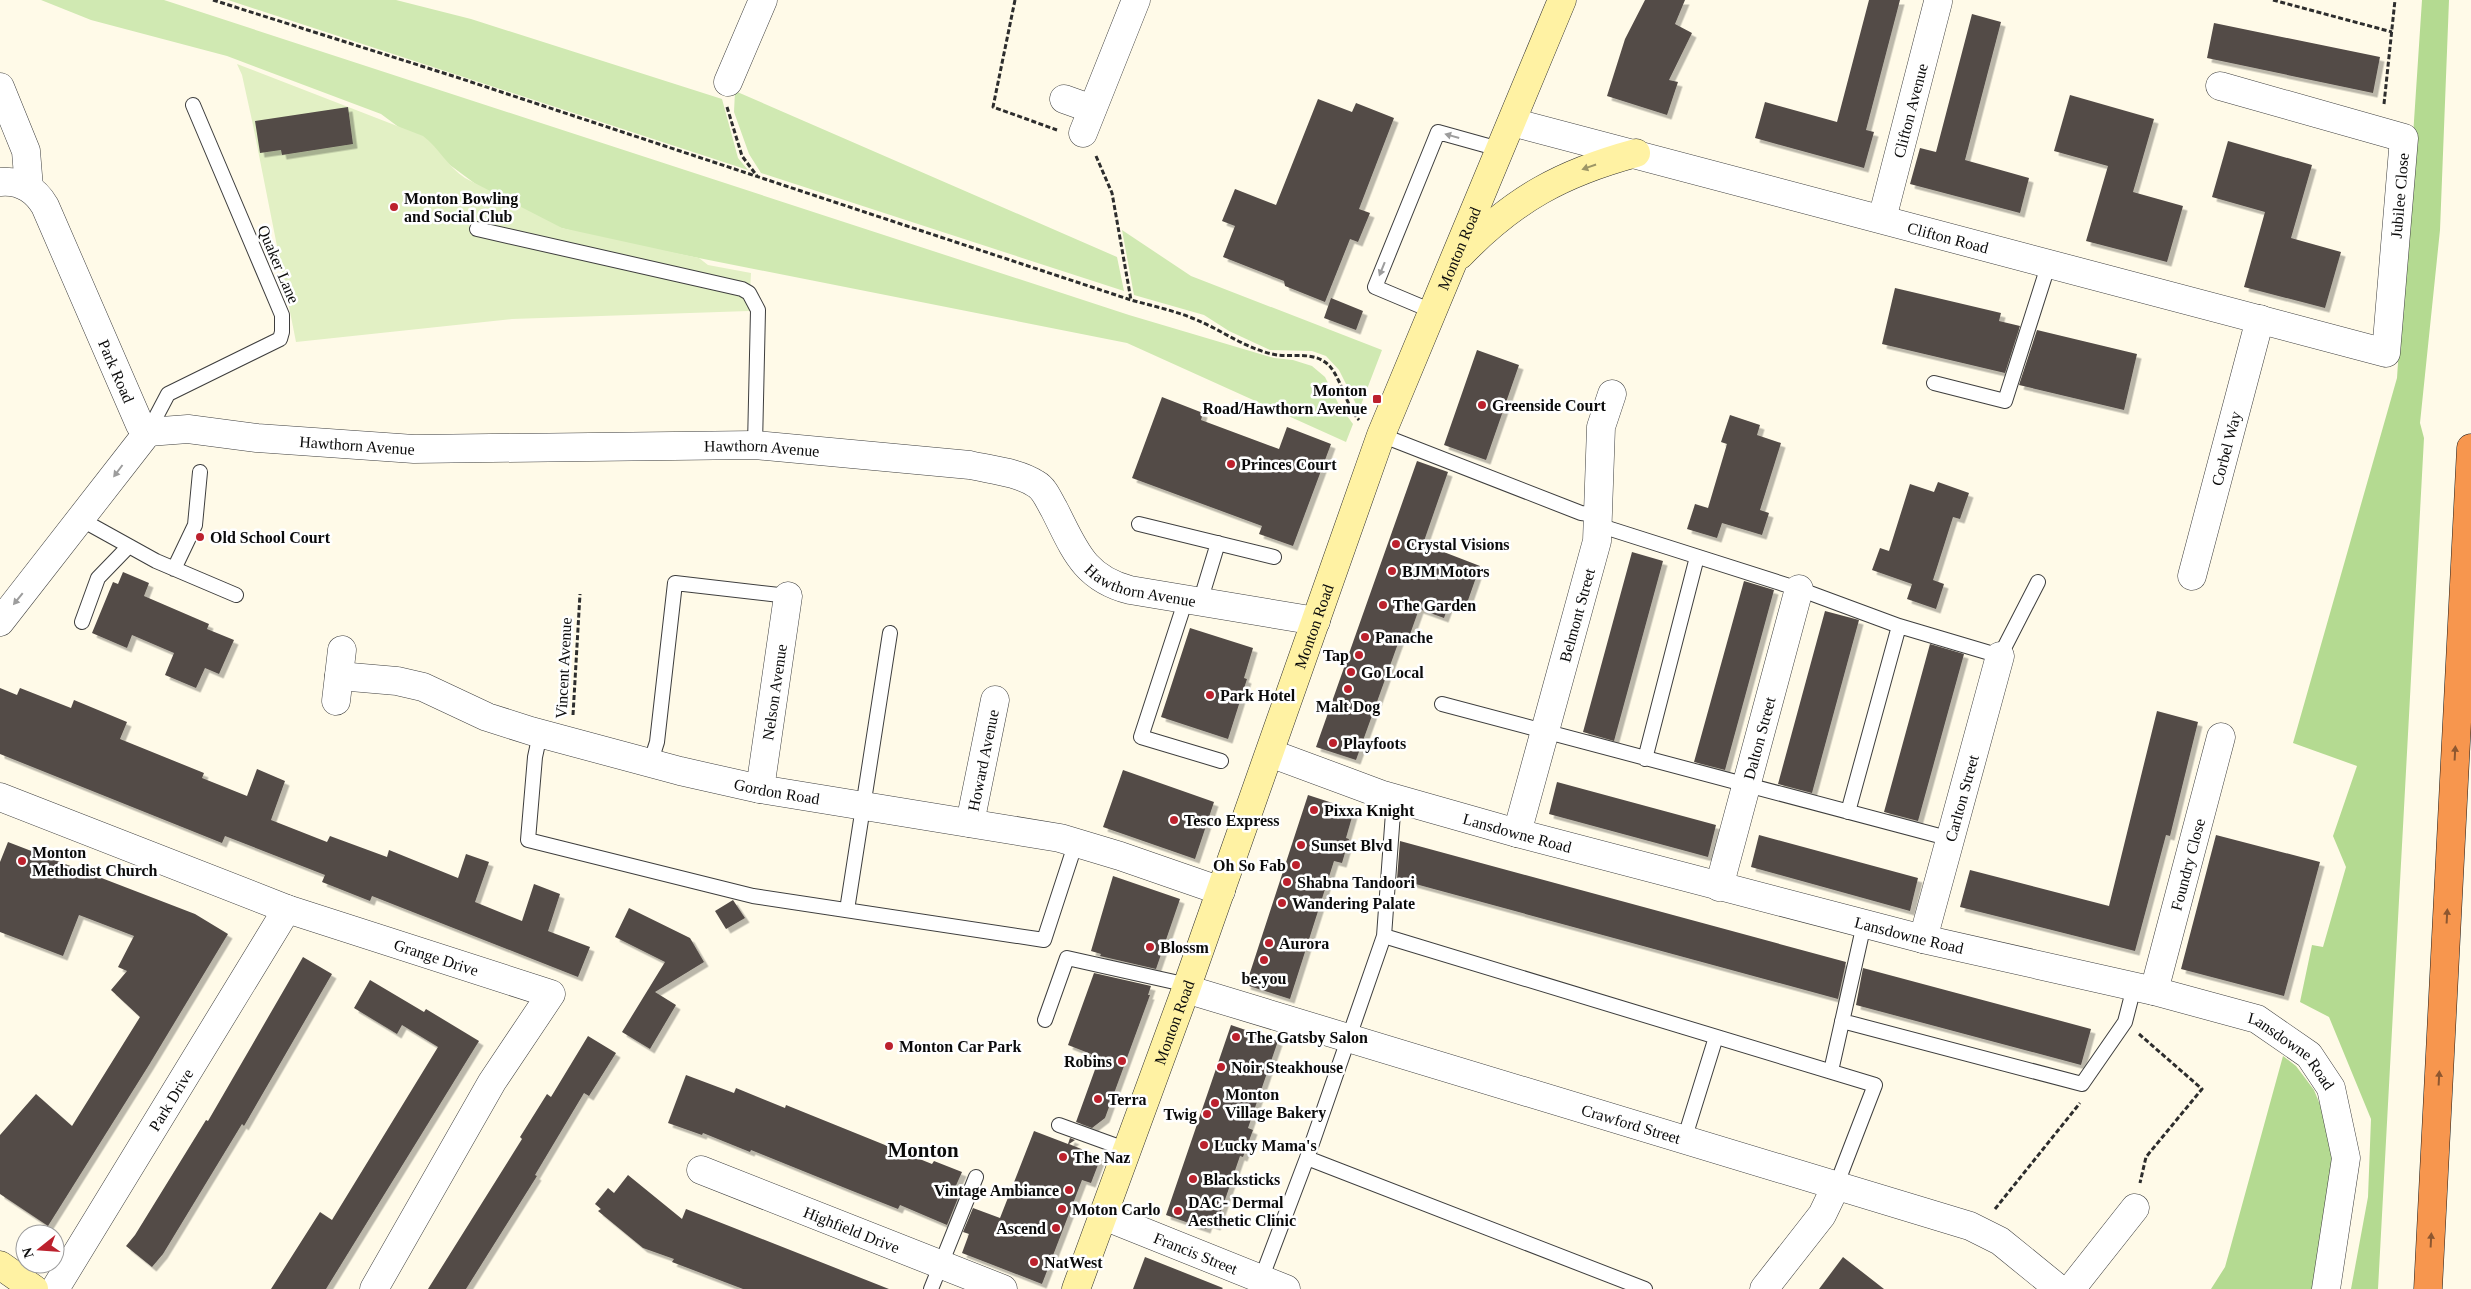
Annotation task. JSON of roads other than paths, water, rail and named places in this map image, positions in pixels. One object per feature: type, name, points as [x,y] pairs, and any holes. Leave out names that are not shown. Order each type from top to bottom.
[{"type":"highway","points":[[2428,1289],[2471,448]]},
{"type":"main road","name":"Monton Road","points":[[1076,1289],[1221,892],[1381,433],[1562,0]]},
{"type":"main road","points":[[1451,264],[1489,226],[1533,195],[1583,168],[1636,153]]},
{"type":"main road","points":[[0,1265],[34,1289]]},
{"type":"street","points":[[728,82],[763,0]]},
{"type":"street","points":[[1064,99],[1087,121],[1136,0]]},
{"type":"street","name":"Clifton Avenue","points":[[1882,219],[1938,2]]},
{"type":"street","name":"Jubilee Close","points":[[2220,86],[2404,138],[2386,353]]},
{"type":"street","points":[[0,87],[26,151],[29,188],[12,182],[0,182]]},
{"type":"street","name":"Clifton Road","points":[[1512,122],[1636,153],[2386,353]]},
{"type":"street","name":"Park Road","points":[[29,188],[35,192],[45,206],[140,425],[148,432]]},
{"type":"street","name":"Corbel Way","points":[[2192,576],[2260,320]]},
{"type":"street","name":"Belmont Street","points":[[1517,834],[1597,541],[1601,427],[1612,394]]},
{"type":"street","name":"Hawthorn Avenue","points":[[148,432],[188,429],[258,438],[414,449],[755,445],[925,460],[970,466],[1026,479],[1038,485],[1046,494],[1070,542],[1086,566],[1095,575],[1115,586],[1316,622]]},
{"type":"street","points":[[0,622],[82,520],[148,432]]},
{"type":"street","name":"Dalton Street","points":[[1719,887],[1748,786],[1799,590]]},
{"type":"street","name":"Nelson Avenue","points":[[760,789],[788,596]]},
{"type":"street","name":"Carlton Street","points":[[1923,939],[2000,656]]},
{"type":"street","name":"Gordon Road","points":[[339,676],[397,680],[423,687],[487,717],[540,734],[650,764],[760,789],[970,822],[1076,842],[1221,892]]},
{"type":"street","name":"Howard Avenue","points":[[970,822],[995,700]]},
{"type":"street","name":"Foundry Close","points":[[2144,989],[2220,737]]},
{"type":"street","name":"Lansdowne Road","points":[[1270,753],[1394,798],[1517,834],[1923,939],[2144,989],[2257,1019],[2309,1056],[2330,1088],[2346,1158],[2326,1289]]},
{"type":"street","name":"Grange Drive","points":[[0,797],[287,909],[550,994],[492,1082],[374,1289]]},
{"type":"street","name":"Park Drive","points":[[55,1289],[287,909]]},
{"type":"street","name":"Crawford Street","points":[[1187,987],[1981,1231],[2012,1250],[2059,1289]]},
{"type":"street","name":"Highfield Drive","points":[[701,1170],[936,1277],[1003,1289]]},
{"type":"street","points":[[1764,1289],[1822,1215],[1836,1186]]},
{"type":"street","points":[[2071,1289],[2135,1208]]},
{"type":"street","name":"Francis Street","points":[[1104,1216],[1259,1284],[1286,1289]]},
{"type":"lane","name":"Quaker Lane","points":[[148,432],[168,394],[280,339],[282,332],[282,315],[193,105]]},
{"type":"lane","points":[[1432,311],[1375,287],[1438,132],[1499,149]]},
{"type":"lane","points":[[476,229],[742,289],[749,293],[758,310],[755,445]]},
{"type":"lane","points":[[1934,384],[2006,401],[2049,263]]},
{"type":"lane","points":[[1381,433],[1598,520],[1697,557],[1799,590],[1898,626],[2000,656],[2038,582]]},
{"type":"lane","points":[[174,569],[195,525],[200,472]]},
{"type":"lane","points":[[82,520],[128,547],[236,595]]},
{"type":"lane","points":[[1139,524],[1274,557]]},
{"type":"lane","points":[[1218,543],[1193,601],[1141,737],[1220,762]]},
{"type":"lane","points":[[82,622],[98,578],[128,547]]},
{"type":"lane","points":[[1645,759],[1697,557]]},
{"type":"lane","points":[[650,764],[657,742],[675,583],[788,596]]},
{"type":"lane","points":[[1848,812],[1898,626]]},
{"type":"lane","points":[[847,910],[890,633]]},
{"type":"lane","points":[[1442,704],[1951,839]]},
{"type":"lane","points":[[540,734],[535,757],[528,840],[753,896],[1044,940],[1076,842]]},
{"type":"lane","points":[[1259,1284],[1307,1158],[1384,936],[1394,798]]},
{"type":"lane","points":[[1831,1071],[1864,924]]},
{"type":"lane","points":[[1384,936],[1875,1085],[1836,1186]]},
{"type":"lane","points":[[1045,1020],[1067,958],[1187,987]]},
{"type":"lane","points":[[1842,1021],[2082,1084],[2125,1022],[2144,989]]},
{"type":"lane","points":[[1684,1140],[1716,1037]]},
{"type":"lane","points":[[1059,1125],[1128,1150]]},
{"type":"lane","points":[[1307,1158],[1645,1289]]},
{"type":"lane","points":[[936,1277],[976,1176]]},
{"type":"place","name":"Monton Bowling and Social Club","points":[[394,207]]},
{"type":"place","name":"Monton Road/Hawthorn Avenue","points":[[1377,399]]},
{"type":"place","name":"Greenside Court","points":[[1482,405]]},
{"type":"place","name":"Princes Court","points":[[1231,464]]},
{"type":"place","name":"Old School Court","points":[[200,537]]},
{"type":"place","name":"Crystal Visions","points":[[1396,544]]},
{"type":"place","name":"BJM Motors","points":[[1392,571]]},
{"type":"place","name":"The Garden","points":[[1383,605]]},
{"type":"place","name":"Panache","points":[[1365,637]]},
{"type":"place","name":"Tap","points":[[1359,655]]},
{"type":"place","name":"Go Local","points":[[1351,672]]},
{"type":"place","name":"Malt Dog","points":[[1348,689]]},
{"type":"place","name":"Park Hotel","points":[[1210,695]]},
{"type":"place","name":"Playfoots","points":[[1333,743]]},
{"type":"place","name":"Pixxa Knight","points":[[1314,810]]},
{"type":"place","name":"Tesco Express","points":[[1174,820]]},
{"type":"place","name":"Sunset Blvd","points":[[1301,845]]},
{"type":"place","name":"Monton Methodist Church","points":[[22,861]]},
{"type":"place","name":"Oh So Fab","points":[[1296,865]]},
{"type":"place","name":"Shabna Tandoori","points":[[1287,882]]},
{"type":"place","name":"Wandering Palate","points":[[1282,903]]},
{"type":"place","name":"Aurora","points":[[1269,943]]},
{"type":"place","name":"Blossm","points":[[1150,947]]},
{"type":"place","name":"be.you","points":[[1264,960]]},
{"type":"place","name":"The Gatsby Salon","points":[[1236,1037]]},
{"type":"place","name":"Monton Car Park","points":[[889,1046]]},
{"type":"place","name":"Robins","points":[[1122,1061]]},
{"type":"place","name":"Noir Steakhouse","points":[[1221,1067]]},
{"type":"place","name":"Terra","points":[[1098,1099]]},
{"type":"place","name":"Monton Village Bakery","points":[[1215,1103]]},
{"type":"place","name":"Twig","points":[[1207,1114]]},
{"type":"place","name":"Lucky Mama's","points":[[1204,1145]]},
{"type":"place","name":"The Naz","points":[[1063,1157]]},
{"type":"place","name":"Blacksticks","points":[[1193,1179]]},
{"type":"place","name":"Vintage Ambiance","points":[[1069,1190]]},
{"type":"place","name":"Moton Carlo","points":[[1062,1209]]},
{"type":"place","name":"DAC- Dermal Aesthetic Clinic","points":[[1178,1211]]},
{"type":"place","name":"Ascend","points":[[1056,1228]]},
{"type":"place","name":"NatWest","points":[[1034,1262]]},
{"type":"district","name":"Monton","points":[[923,1150]]}]
